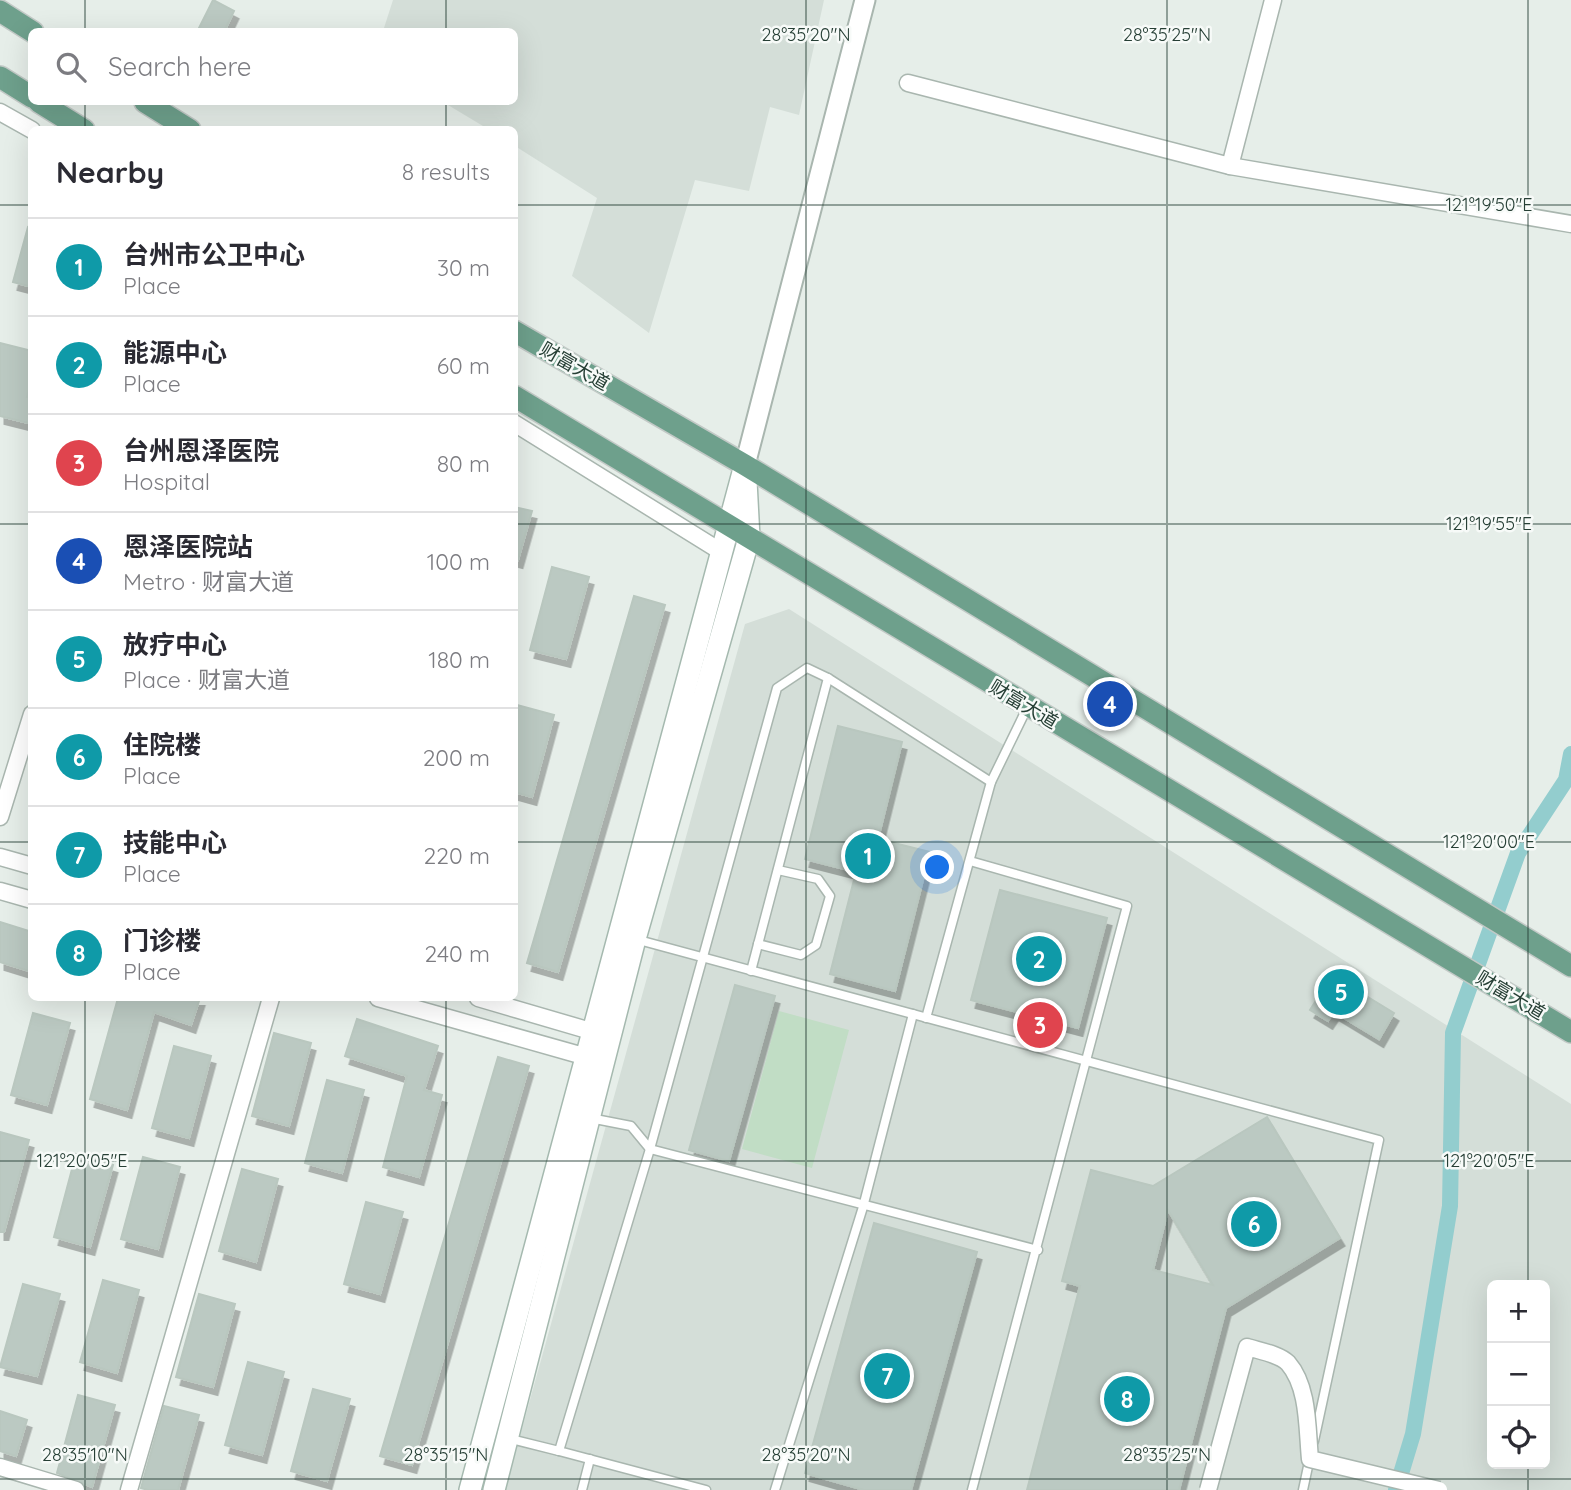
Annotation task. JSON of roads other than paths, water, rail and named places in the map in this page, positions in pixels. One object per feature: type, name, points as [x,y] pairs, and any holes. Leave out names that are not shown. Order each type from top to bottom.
[{"type":"main road","points":[[0,11],[28,29]]},
{"type":"main road","points":[[0,78],[28,95]]},
{"type":"main road","points":[[44,105],[78,126]]},
{"type":"main road","points":[[150,105],[184,126]]},
{"type":"main road","name":"财富大道","points":[[518,333],[745,465],[1571,966]]},
{"type":"main road","name":"财富大道","points":[[518,398],[728,522],[749,538],[1571,1032]]},
{"type":"main road","points":[[494,1490],[581,1116],[720,551],[745,465]]},
{"type":"main road","points":[[470,1490],[581,1116],[587,1058],[594,1032],[627,936],[749,538],[745,465]]},
{"type":"street","points":[[745,465],[865,0]]},
{"type":"street","points":[[1230,166],[1273,0]]},
{"type":"street","points":[[908,83],[1230,166],[1571,224]]},
{"type":"street","points":[[0,112],[28,128]]},
{"type":"street","points":[[518,426],[720,551]]},
{"type":"street","points":[[0,817],[28,727]]},
{"type":"street","points":[[0,857],[28,865]]},
{"type":"street","points":[[0,891],[28,899]]},
{"type":"street","points":[[129,1490],[270,1001]]},
{"type":"street","points":[[388,1001],[587,1058]]},
{"type":"street","points":[[488,1001],[594,1032]]},
{"type":"street","points":[[1208,1490],[1247,1347],[1287,1362],[1298,1379],[1305,1408],[1310,1459],[1438,1490]]},
{"type":"street","points":[[0,1467],[76,1490]]},
{"type":"lane","points":[[559,1451],[650,1149],[777,688],[807,668],[828,678],[991,782]]},
{"type":"lane","points":[[751,971],[828,678]]},
{"type":"lane","points":[[926,1018],[991,782],[1028,706]]},
{"type":"lane","points":[[970,862],[1127,906],[1038,1250],[972,1490]]},
{"type":"lane","points":[[758,944],[801,956],[816,945],[830,896],[818,879],[778,870]]},
{"type":"lane","points":[[627,936],[1379,1140],[1303,1490]]},
{"type":"lane","points":[[775,1490],[863,1207],[913,1014]]},
{"type":"lane","points":[[581,1116],[631,1126],[650,1149],[863,1207],[1038,1250]]},
{"type":"lane","points":[[485,1433],[706,1490]]},
{"type":"lane","points":[[582,1490],[590,1459]]},
{"type":"waterway","points":[[1396,1490],[1413,1434],[1450,1206],[1453,1033],[1518,853],[1566,780],[1571,754]]},
{"type":"place","name":"恩泽医院站","points":[[1110,704]]},
{"type":"place","name":"台州市公卫中心","points":[[868,856]]},
{"type":"place","name":"能源中心","points":[[1039,959]]},
{"type":"place","name":"放疗中心","points":[[1341,992]]},
{"type":"place","name":"台州恩泽医院","points":[[1040,1025]]},
{"type":"place","name":"住院楼","points":[[1254,1224]]},
{"type":"place","name":"技能中心","points":[[887,1376]]},
{"type":"place","name":"门诊楼","points":[[1127,1399]]}]
